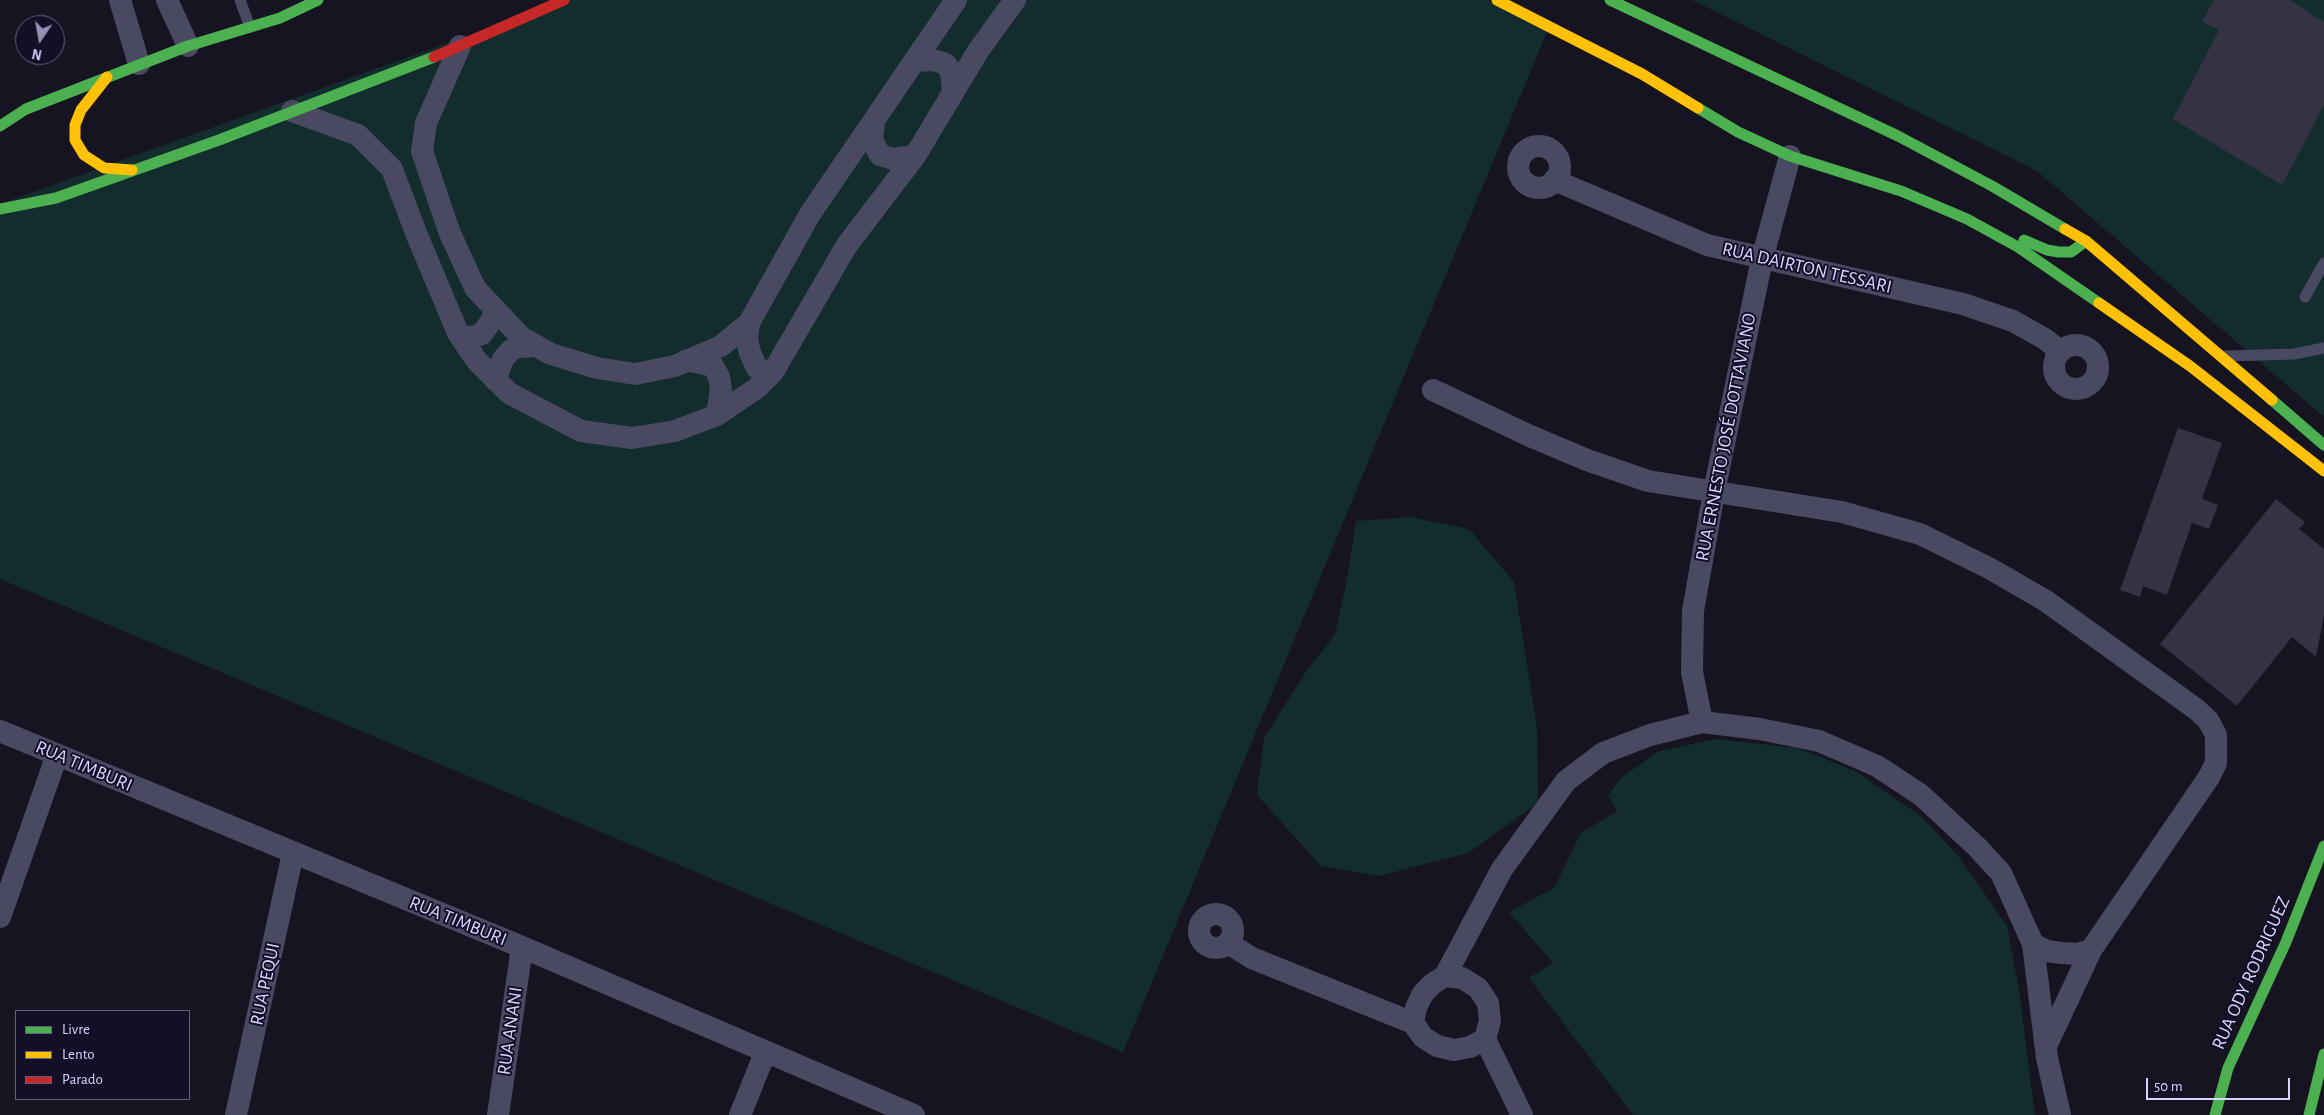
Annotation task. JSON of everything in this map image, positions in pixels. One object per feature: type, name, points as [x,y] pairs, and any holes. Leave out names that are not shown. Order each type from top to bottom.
[{"type":"main road","points":[[0,126],[26,109],[108,76],[188,46],[250,27],[283,9],[318,0]]},
{"type":"main road","points":[[1497,0],[1642,74],[1738,132],[1790,156],[1901,190],[1967,219],[2018,247],[2190,366],[2324,471]]},
{"type":"main road","points":[[1610,0],[1898,136],[2000,190],[2086,241],[2324,445]]},
{"type":"main road","points":[[0,209],[56,198],[137,170],[460,46],[561,1]]},
{"type":"main road","points":[[108,76],[81,110],[75,125],[75,140],[84,155],[104,168],[137,170]]},
{"type":"main road","points":[[1967,219],[1995,226],[2047,250],[2071,252],[2086,241]]},
{"type":"main road","name":"RUA ODY RODRIGUEZ","points":[[2215,1115],[2228,1068],[2286,942],[2324,846]]},
{"type":"main road","points":[[2309,1115],[2324,1054]]},
{"type":"street","points":[[120,0],[139,64]]},
{"type":"street","points":[[167,0],[188,46]]},
{"type":"street","points":[[774,372],[758,368],[750,353],[747,339],[749,324],[810,214],[956,0]]},
{"type":"street","points":[[292,112],[358,135],[392,169],[416,233],[458,333],[477,361],[495,380],[509,393],[581,431],[632,438],[675,431],[717,415],[756,388],[774,372],[848,245],[915,156],[978,51],[1015,0]]},
{"type":"street","points":[[460,46],[426,123],[422,151],[449,231],[475,288],[522,338],[551,354],[598,368],[635,374],[675,366],[721,346],[749,324]]},
{"type":"street","points":[[916,61],[933,60],[946,64],[951,73],[953,92]]},
{"type":"street","points":[[874,122],[872,140],[880,154],[893,159],[915,156]]},
{"type":"street","name":"RUA ERNESTO JOSÉ DOTTAVIANO","points":[[1702,722],[1692,672],[1693,612],[1714,492],[1762,259],[1790,156]]},
{"type":"street","name":"RUA DAIRTON TESSARI","points":[[1554,180],[1707,245],[1762,259],[1884,284],[1963,304],[2014,321],[2045,339],[2060,351]]},
{"type":"street","points":[[458,333],[469,338],[482,334],[493,318],[494,308]]},
{"type":"street","points":[[495,380],[503,359],[511,350],[519,346],[536,346]]},
{"type":"street","points":[[687,360],[712,366],[719,377],[721,389],[717,415]]},
{"type":"street","points":[[1433,390],[1530,436],[1587,460],[1648,480],[1842,512],[1920,534],[1989,568],[2046,601],[2196,709],[2208,720],[2216,735],[2216,763],[2091,950],[2047,1044]]},
{"type":"street","points":[[1414,1023],[1416,1008],[1422,995],[1432,984],[1445,976],[1502,869],[1566,781],[1603,753],[1650,735],[1702,722],[1760,728],[1819,741],[1877,766],[1921,795],[1977,847],[2001,873],[2033,944],[2048,1058],[2060,1115]]},
{"type":"street","name":"RUA TIMBURI","points":[[0,731],[522,947],[765,1053],[914,1115]]},
{"type":"street","points":[[0,918],[57,755]]},
{"type":"street","name":"RUA PEQUI","points":[[236,1115],[293,853]]},
{"type":"street","points":[[1228,943],[1252,958],[1414,1023],[1423,1037],[1437,1046],[1454,1050],[1470,1047],[1485,1039]]},
{"type":"street","points":[[2033,944],[2047,951],[2062,953],[2077,954],[2091,950]]},
{"type":"street","name":"RUA ANANI","points":[[498,1115],[522,947]]},
{"type":"street","points":[[1445,976],[1462,978],[1478,988],[1488,1003],[1490,1021],[1485,1039],[1522,1115]]},
{"type":"street","points":[[740,1115],[765,1053]]},
{"type":"lane","points":[[240,0],[250,27]]},
{"type":"lane","points":[[2305,297],[2324,263]]},
{"type":"lane","points":[[2219,356],[2294,354],[2324,348]]},
{"type":"green space","points":[[567,0],[1488,0],[1549,27],[1123,1052],[0,579],[0,204]]},
{"type":"green space","points":[[1692,0],[2324,0],[2324,417],[2037,171]]},
{"type":"green space","points":[[1410,517],[1469,529],[1514,582],[1537,728],[1538,803],[1468,853],[1379,876],[1321,866],[1257,795],[1264,738],[1305,673],[1335,634],[1347,579],[1356,521]]},
{"type":"green space","points":[[1715,739],[1798,748],[1855,771],[1921,816],[1959,857],[2007,926],[2019,990],[2035,1115],[1633,1115],[1529,978],[1553,963],[1509,912],[1554,888],[1581,833],[1617,811],[1608,795],[1621,778],[1657,752]]},
{"type":"building","points":[[2214,0],[2290,0],[2324,22],[2324,105],[2282,185],[2173,119],[2219,30],[2202,22]]},
{"type":"building","points":[[2178,428],[2222,443],[2202,499],[2218,505],[2209,529],[2192,523],[2167,595],[2143,586],[2140,597],[2120,590]]},
{"type":"building","points":[[2276,499],[2305,522],[2299,529],[2324,549],[2324,615],[2316,657],[2292,637],[2237,706],[2160,644]]},
{"type":"traffic: fast","points":[[0,126],[26,109],[188,46],[280,18],[318,0]]},
{"type":"traffic: fast","points":[[1610,0],[1898,136],[1992,186],[2065,229]]},
{"type":"traffic: fast","points":[[0,209],[56,198],[219,140],[434,57]]},
{"type":"traffic: fast","points":[[1698,108],[1738,132],[1790,156],[1901,191],[1967,219],[2018,247],[2099,303]]},
{"type":"traffic: fast","points":[[2024,240],[2047,250],[2059,252],[2071,252],[2086,241]]},
{"type":"traffic: fast","points":[[2272,400],[2324,445]]},
{"type":"traffic: fast","points":[[2215,1115],[2228,1068],[2286,942],[2324,846]]},
{"type":"traffic: fast","points":[[2309,1115],[2324,1054]]},
{"type":"traffic: slow","points":[[1497,0],[1642,74],[1698,108]]},
{"type":"traffic: slow","points":[[107,77],[81,110],[75,125],[75,140],[84,155],[104,168],[132,170]]},
{"type":"traffic: slow","points":[[2065,229],[2086,241],[2272,400]]},
{"type":"traffic: slow","points":[[2099,303],[2190,366],[2324,471]]},
{"type":"traffic: jam","points":[[434,57],[564,0]]}]
